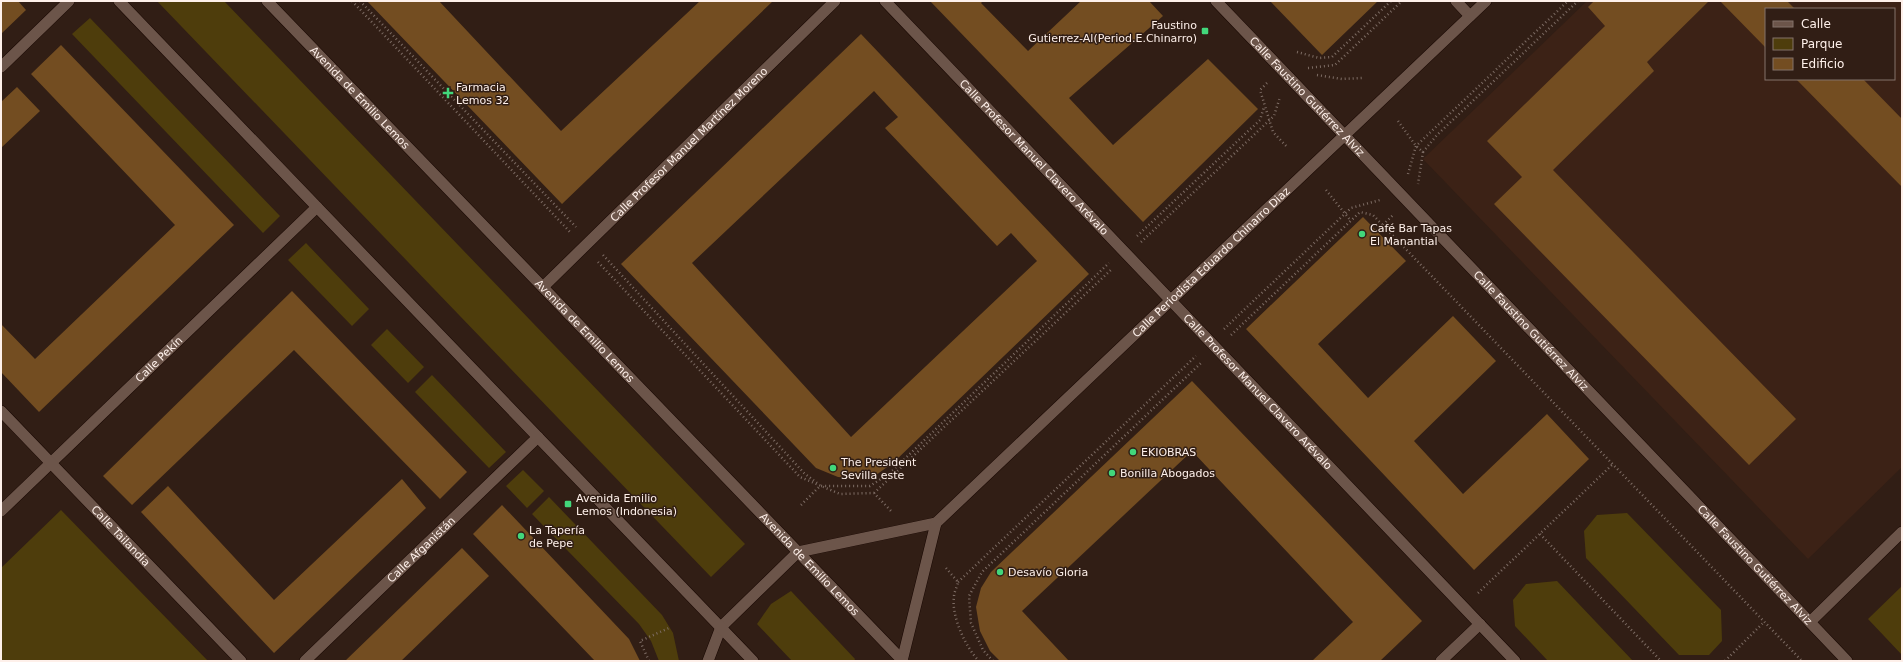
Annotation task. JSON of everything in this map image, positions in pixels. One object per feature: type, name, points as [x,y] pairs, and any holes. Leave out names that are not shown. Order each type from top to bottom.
[{"type":"street","points":[[1,67],[69,1]]},
{"type":"street","points":[[119,1],[753,661]]},
{"type":"street","name":"Avenida de Emilio Lemos","points":[[267,1],[902,661]]},
{"type":"street","name":"Calle Profesor Manuel Martínez Moreno","points":[[543,287],[835,1]]},
{"type":"street","name":"Calle Profesor Manuel Clavero Arévalo","points":[[885,1],[1515,661]]},
{"type":"street","name":"Calle Faustino Gutiérrez Alviz","points":[[1216,1],[1847,661]]},
{"type":"street","points":[[1456,1],[1470,16]]},
{"type":"street","name":"Calle Periodista Eduardo Chinarro Diaz","points":[[936,523],[1486,1]]},
{"type":"street","name":"Calle Pekín","points":[[1,511],[317,207]]},
{"type":"street","name":"Calle Tailandia","points":[[1,411],[241,661]]},
{"type":"street","name":"Calle Afganistán","points":[[305,661],[538,437]]},
{"type":"street","points":[[708,661],[721,627],[798,552],[936,523],[902,661]]},
{"type":"street","points":[[1810,622],[1902,532]]},
{"type":"street","points":[[1441,661],[1480,624]]},
{"type":"path","points":[[352,1],[587,244],[800,477],[840,494],[874,493],[1260,120],[1264,107]]},
{"type":"path","points":[[360,1],[804,473],[820,486],[870,486],[890,473],[1125,252],[1269,121],[1274,116],[1282,93]]},
{"type":"path","points":[[1297,52],[1319,58],[1332,57],[1391,1]]},
{"type":"path","points":[[1305,71],[1309,68],[1335,65],[1402,1]]},
{"type":"path","points":[[1408,175],[1416,146],[1568,1]]},
{"type":"path","points":[[1418,192],[1422,152],[1437,135],[1578,1]]},
{"type":"path","points":[[1293,56],[1297,52]]},
{"type":"path","points":[[1297,52],[1301,58]]},
{"type":"path","points":[[1305,63],[1318,76],[1342,79],[1362,78]]},
{"type":"path","points":[[1270,80],[1260,90],[1264,107],[1273,132],[1288,148]]},
{"type":"path","points":[[1398,121],[1422,152]]},
{"type":"path","points":[[1326,190],[1352,220]]},
{"type":"path","points":[[993,661],[983,650],[970,624],[969,596],[982,572],[1345,213],[1351,208],[1385,197]]},
{"type":"path","points":[[1383,225],[1397,211]]},
{"type":"path","points":[[979,661],[972,654],[955,618],[954,597],[958,582],[1213,345],[1360,212],[1374,215],[1801,661]]},
{"type":"path","points":[[1463,607],[1613,464]]},
{"type":"path","points":[[801,505],[820,486]]},
{"type":"path","points":[[874,493],[884,503]]},
{"type":"path","points":[[1540,534],[1662,661]]},
{"type":"path","points":[[942,563],[958,582]]},
{"type":"path","points":[[1726,661],[1764,622]]},
{"type":"path","points":[[649,661],[640,641],[669,628]]},
{"type":"shaded area","points":[[1587,1],[1902,1],[1902,467],[1808,559],[1423,159]]},
{"type":"green space","points":[[157,1],[224,1],[745,544],[711,577]]},
{"type":"green space","points":[[90,18],[280,216],[263,233],[72,34]]},
{"type":"green space","points":[[306,243],[369,309],[352,326],[288,260]]},
{"type":"green space","points":[[387,329],[424,367],[408,383],[371,345]]},
{"type":"green space","points":[[432,375],[506,452],[489,468],[415,392]]},
{"type":"green space","points":[[523,470],[544,491],[527,508],[506,486]]},
{"type":"green space","points":[[549,497],[662,615],[673,633],[679,661],[659,661],[651,641],[639,624],[532,514]]},
{"type":"green space","points":[[61,510],[208,661],[1,661],[1,568]]},
{"type":"green space","points":[[1627,513],[1721,610],[1722,641],[1709,655],[1679,655],[1586,558],[1584,531],[1597,515]]},
{"type":"green space","points":[[1557,581],[1633,661],[1548,661],[1515,626],[1513,600],[1526,584]]},
{"type":"green space","points":[[1902,586],[1902,655],[1868,619]]},
{"type":"green space","points":[[791,591],[855,659],[854,661],[792,661],[757,624],[771,604]]},
{"type":"building","points":[[1,1],[18,1],[26,10],[1,34]]},
{"type":"building","points":[[367,1],[439,1],[561,131],[700,1],[773,1],[562,204]]},
{"type":"building","points":[[930,1],[983,1],[981,3],[1028,51],[1081,1],[1149,1],[1163,16],[1069,98],[1113,145],[1208,59],[1258,109],[1143,222]]},
{"type":"building","points":[[1270,1],[1378,1],[1322,55]]},
{"type":"building","points":[[1594,1],[1709,1],[1647,62],[1654,71],[1553,170],[1796,419],[1749,465],[1494,204],[1522,177],[1487,141],[1605,26],[1588,7]]},
{"type":"building","points":[[1720,1],[1787,1],[1794,8],[1765,8],[1765,47]]},
{"type":"building","points":[[861,34],[1089,274],[894,462],[872,478],[861,479],[838,477],[816,468],[621,264]],"holes":[[[874,91],[898,117],[885,128],[997,246],[1011,233],[1037,261],[851,437],[692,263]]]},
{"type":"building","points":[[61,45],[234,225],[39,412],[1,372],[1,324],[35,359],[175,225],[31,74]]},
{"type":"building","points":[[1797,80],[1864,80],[1902,119],[1902,187]]},
{"type":"building","points":[[17,87],[40,111],[1,148],[1,102]]},
{"type":"building","points":[[1363,217],[1406,261],[1318,344],[1368,398],[1453,316],[1496,361],[1414,441],[1463,494],[1547,414],[1589,459],[1474,570],[1246,329]]},
{"type":"building","points":[[292,291],[467,472],[440,499],[294,350],[132,505],[103,476]]},
{"type":"building","points":[[1192,381],[1422,621],[1380,661],[1312,661],[1353,622],[1192,451],[1022,611],[1069,661],[1000,661],[990,651],[980,631],[976,607],[981,588],[991,572]]},
{"type":"building","points":[[402,479],[426,508],[274,653],[141,512],[168,486],[274,600]]},
{"type":"building","points":[[502,505],[629,639],[640,661],[595,661],[473,534]]},
{"type":"building","points":[[462,548],[489,576],[401,661],[345,661]]},
{"type":"place","name":"Faustino Gutierrez-Al(Period.E.Chinarro)","points":[[1205,31]]},
{"type":"place","name":"Farmacia Lemos 32","points":[[448,93]]},
{"type":"place","name":"Café Bar Tapas El Manantial","points":[[1362,234]]},
{"type":"place","name":"EKIOBRAS","points":[[1133,452]]},
{"type":"place","name":"The President Sevilla este","points":[[833,468]]},
{"type":"place","name":"Bonilla Abogados","points":[[1112,473]]},
{"type":"place","name":"Avenida Emilio Lemos (Indonesia)","points":[[568,504]]},
{"type":"place","name":"La Tapería de Pepe","points":[[521,536]]},
{"type":"place","name":"Desavío Gloria","points":[[1000,572]]}]
